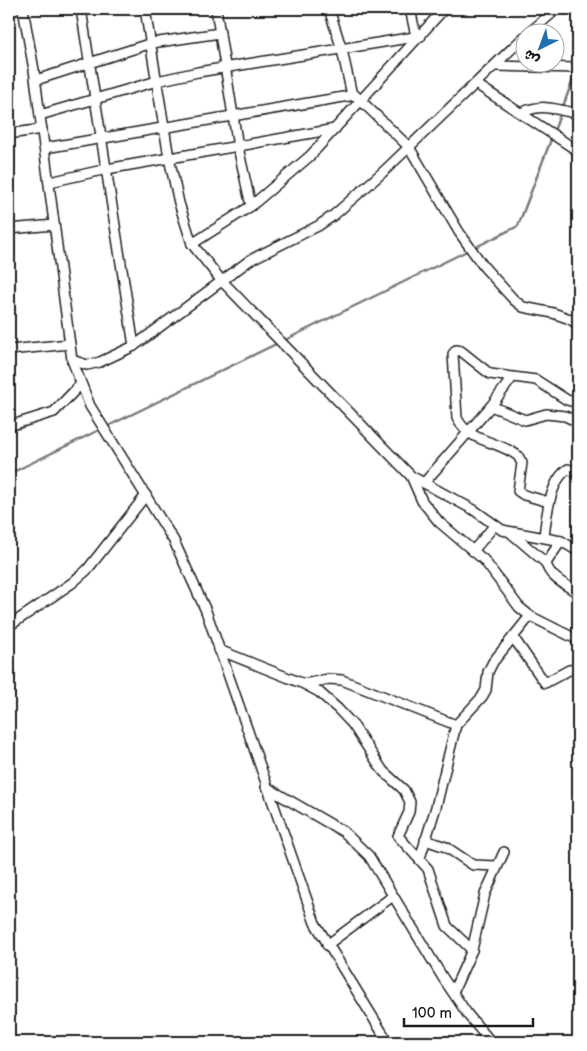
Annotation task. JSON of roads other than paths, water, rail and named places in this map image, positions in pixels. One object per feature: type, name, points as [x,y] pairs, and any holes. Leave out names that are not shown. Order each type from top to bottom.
[{"type":"street","points":[[23,9],[36,80],[72,360],[90,406],[174,541],[190,573],[219,650],[305,899],[327,945],[388,1042]]},
{"type":"street","points":[[81,9],[134,346]]},
{"type":"street","points":[[145,9],[169,158],[179,203],[192,244],[221,280],[411,476],[474,510],[494,526],[511,533],[544,537],[578,551]]},
{"type":"street","points":[[216,9],[227,68],[238,147],[251,206]]},
{"type":"street","points":[[329,9],[342,50],[352,95]]},
{"type":"street","points":[[410,9],[418,36]]},
{"type":"street","points":[[192,244],[251,206],[310,156],[444,9]]},
{"type":"street","points":[[542,22],[557,9]]},
{"type":"street","points":[[36,80],[90,61],[152,44],[220,33]]},
{"type":"street","points":[[40,115],[157,81],[418,36]]},
{"type":"street","points":[[72,360],[87,364],[100,362],[134,346],[148,338],[221,280],[263,252],[326,220],[409,147],[514,48]]},
{"type":"street","points":[[495,66],[578,68]]},
{"type":"street","points":[[476,84],[578,151]]},
{"type":"street","points":[[45,148],[352,95],[362,99],[409,147],[459,232],[484,266],[514,300],[523,307],[553,313],[570,319],[578,325]]},
{"type":"street","points":[[521,113],[533,107],[544,106],[578,114]]},
{"type":"street","points":[[9,134],[42,129]]},
{"type":"street","points":[[50,182],[107,169],[335,129]]},
{"type":"street","points":[[9,219],[9,229],[54,224]]},
{"type":"street","points":[[9,350],[70,344]]},
{"type":"street","points":[[549,502],[520,494],[518,491],[522,463],[518,456],[467,433],[456,418],[453,354],[456,350],[460,351],[490,374],[536,380],[567,400],[578,403]]},
{"type":"street","points":[[424,483],[491,406],[512,378]]},
{"type":"street","points":[[9,426],[54,412],[81,384]]},
{"type":"street","points":[[491,406],[525,420],[546,414],[565,416],[578,422]]},
{"type":"street","points":[[544,537],[549,502],[560,476],[566,470],[578,473]]},
{"type":"street","points":[[411,476],[422,501],[439,522],[494,572],[514,602],[530,616],[578,640]]},
{"type":"street","points":[[9,626],[16,618],[72,583],[87,570],[146,495]]},
{"type":"street","points":[[473,551],[494,526]]},
{"type":"street","points":[[511,533],[546,563],[550,573],[577,588]]},
{"type":"street","points":[[546,563],[560,542]]},
{"type":"street","points":[[420,858],[436,807],[456,725],[482,697],[486,690],[488,672],[530,616]]},
{"type":"street","points":[[513,637],[545,683],[569,670],[578,669]]},
{"type":"street","points":[[219,650],[304,684],[319,692],[353,725],[383,771],[404,790],[410,802],[409,812],[398,836],[420,858],[431,874],[447,926],[472,950]]},
{"type":"street","points":[[304,684],[329,679],[342,680],[456,725]]},
{"type":"street","points":[[266,787],[344,832],[369,856],[453,992],[491,1042]]},
{"type":"street","points":[[425,840],[446,847],[473,865],[496,866]]},
{"type":"street","points":[[453,992],[472,950],[481,908],[496,866],[504,852]]},
{"type":"street","points":[[327,945],[393,896]]},
{"type":"waterway","points":[[554,131],[576,71]]},
{"type":"waterway","points":[[474,248],[518,226],[552,137]]},
{"type":"waterway","points":[[283,341],[469,250]]},
{"type":"waterway","points":[[106,427],[278,343]]},
{"type":"waterway","points":[[9,474],[101,429]]}]
